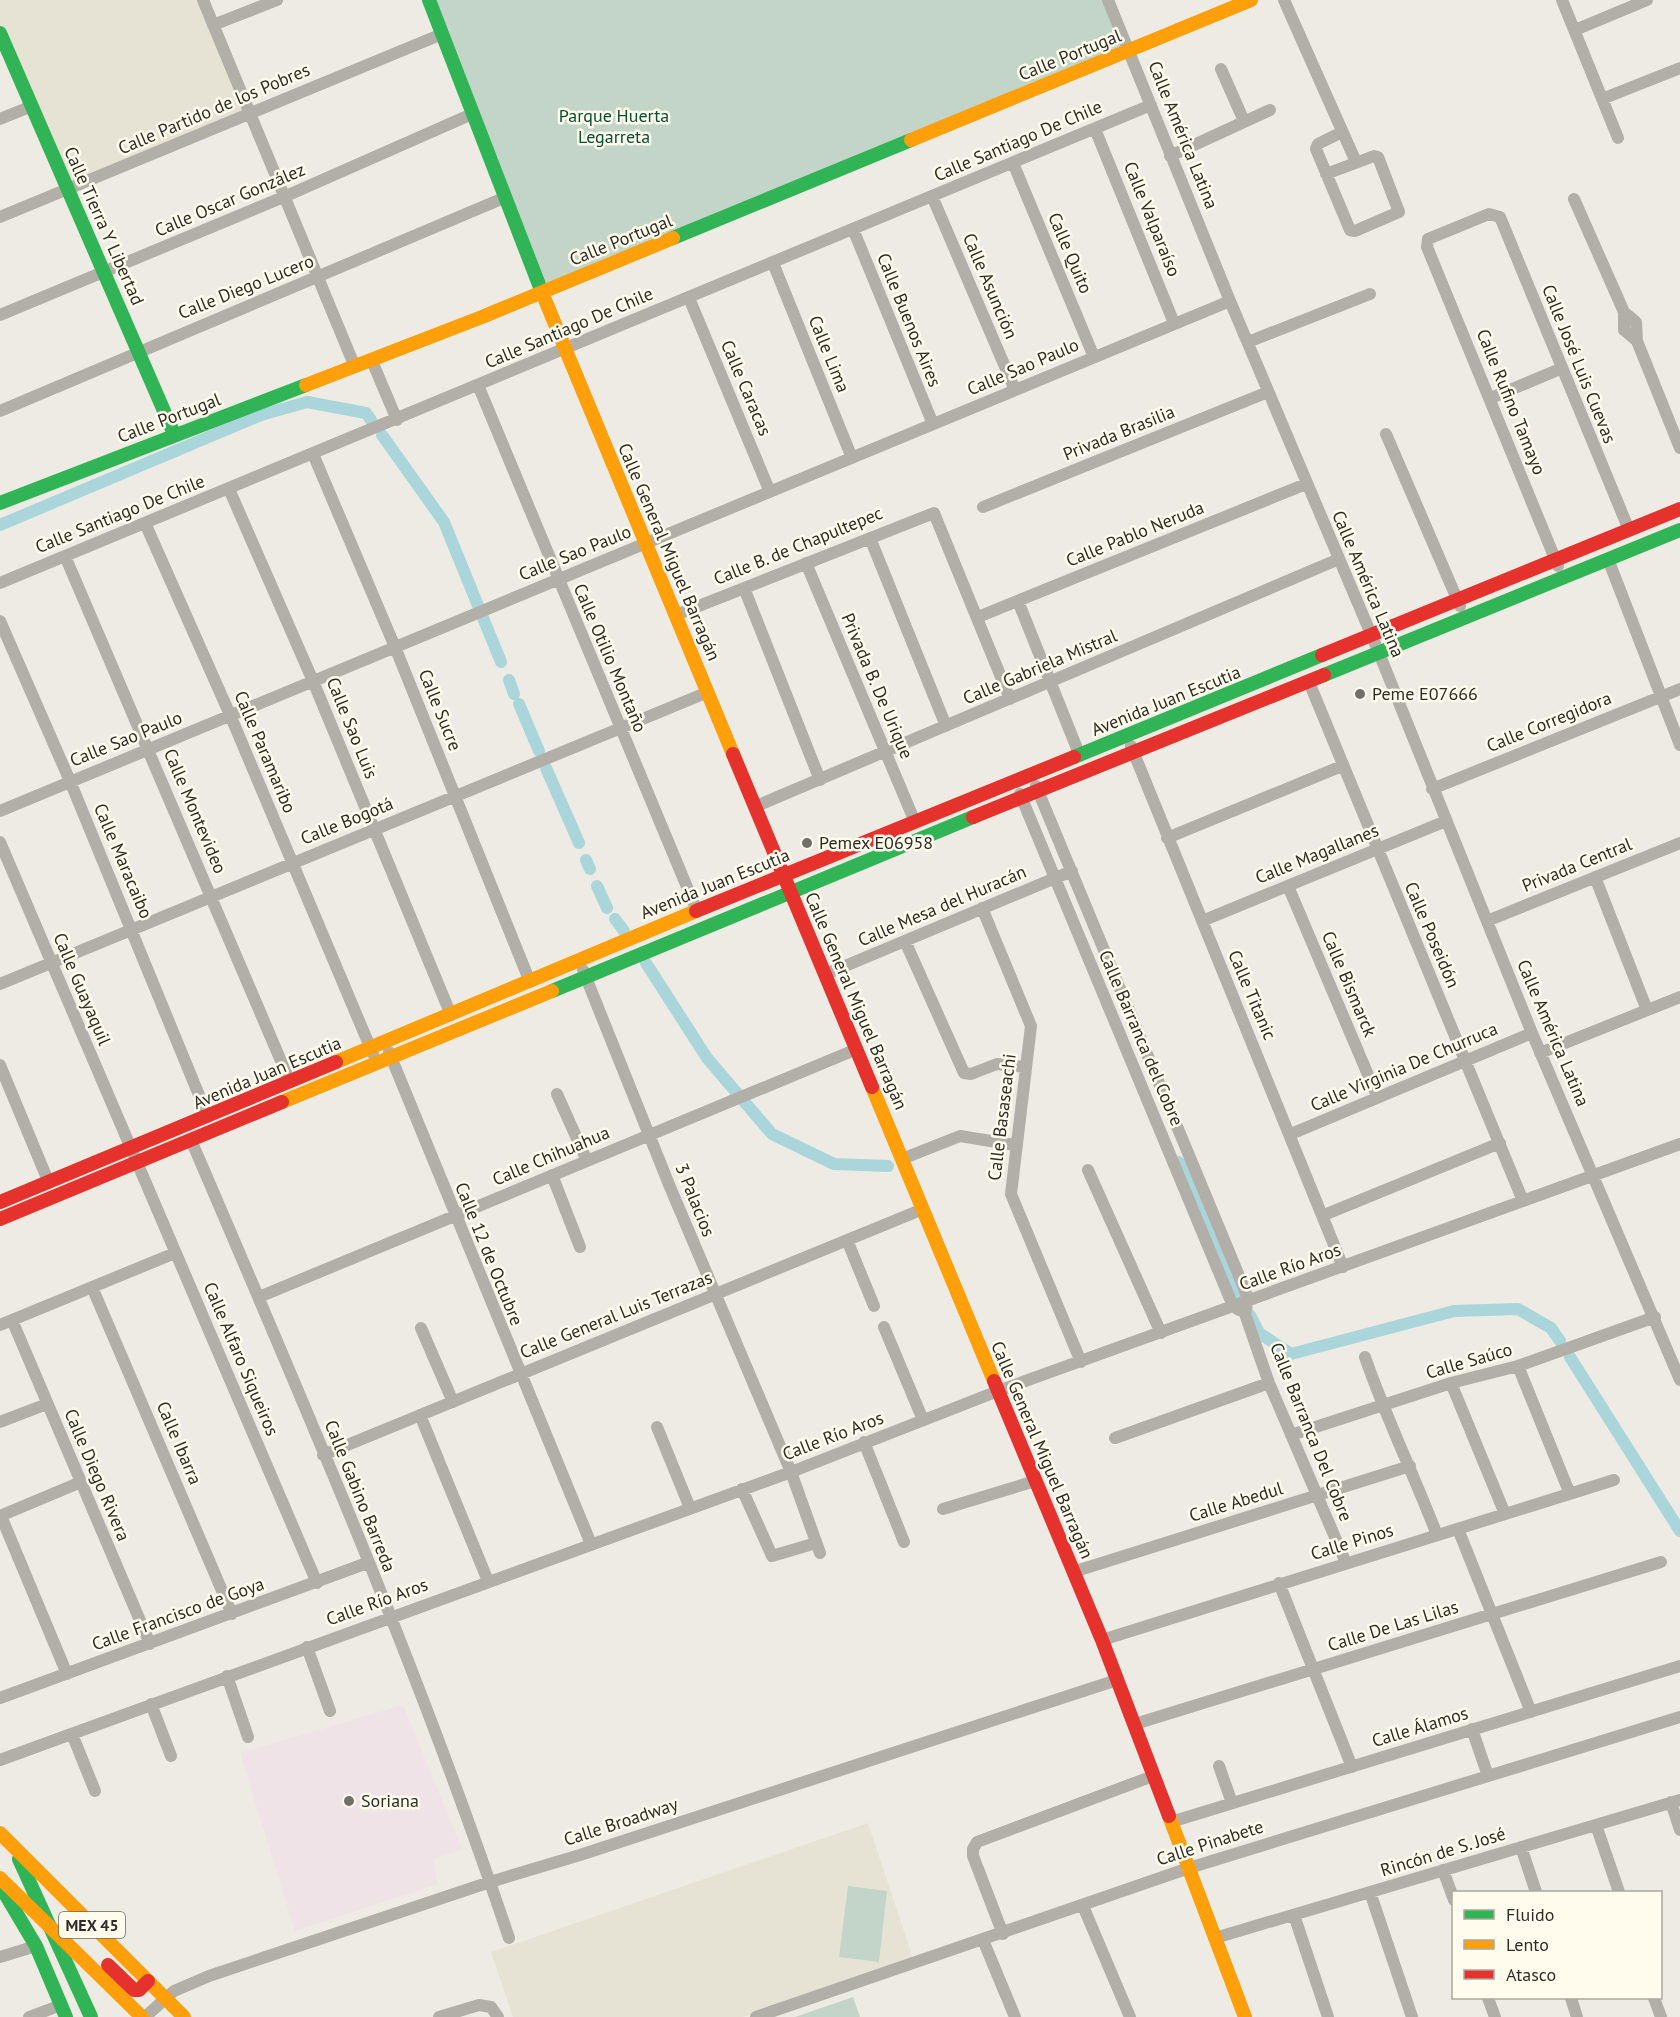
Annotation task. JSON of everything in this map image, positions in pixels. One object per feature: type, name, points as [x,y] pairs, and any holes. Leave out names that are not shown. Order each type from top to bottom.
[{"type":"main road","name":"Calle General Miguel Barragán","points":[[429,0],[564,350],[1102,1640],[1245,2017]]},
{"type":"main road","name":"Calle Portugal","points":[[0,503],[174,434],[372,361],[1251,0]]},
{"type":"main road","name":"Calle Tierra Y Libertad","points":[[0,33],[174,434]]},
{"type":"main road","name":"Avenida Juan Escutia","points":[[0,1203],[697,911],[1016,783],[1680,509]]},
{"type":"main road","name":"Avenida Juan Escutia","points":[[0,1219],[790,892],[1680,530]]},
{"type":"main road","points":[[638,936],[645,952]]},
{"type":"main road","points":[[599,953],[606,968]]},
{"type":"main road","name":"MEX 45","points":[[0,1833],[184,2017]]},
{"type":"main road","points":[[12,1845],[91,2017]]},
{"type":"main road","name":"MEX 45","points":[[0,1878],[144,2017]]},
{"type":"main road","points":[[0,1884],[36,1946],[63,2011]]},
{"type":"main road","points":[[61,1938],[72,1938],[84,1943],[134,1990],[140,1990],[148,1981]]},
{"type":"street","points":[[203,0],[356,367]]},
{"type":"street","points":[[213,25],[277,0]]},
{"type":"street","name":"Calle América Latina","points":[[1108,0],[1230,301],[1379,653],[1540,1053],[1655,1317],[1680,1380]]},
{"type":"street","points":[[1284,0],[1356,162]]},
{"type":"street","points":[[1562,0],[1618,138]]},
{"type":"street","points":[[1575,30],[1647,0]]},
{"type":"street","name":"Calle Partido de los Pobres","points":[[0,217],[442,34]]},
{"type":"street","points":[[1602,99],[1680,68]]},
{"type":"street","points":[[1221,69],[1244,121]]},
{"type":"street","name":"Calle Santiago De Chile","points":[[0,583],[1151,105]]},
{"type":"street","points":[[0,119],[32,106]]},
{"type":"street","points":[[1170,156],[1270,110]]},
{"type":"street","name":"Calle Oscar González","points":[[0,315],[286,196],[472,114]]},
{"type":"street","name":"Calle Valparaíso","points":[[1095,129],[1174,323]]},
{"type":"street","points":[[1326,174],[1374,156],[1380,158],[1400,208],[1397,214],[1352,231],[1326,174],[1317,146],[1342,132]]},
{"type":"street","name":"Calle Quito","points":[[1013,163],[1094,357]]},
{"type":"street","name":"Calle Asunción","points":[[932,196],[1015,390]]},
{"type":"street","name":"Calle Diego Lucero","points":[[0,411],[506,197]]},
{"type":"street","points":[[1574,199],[1624,312],[1622,322],[1624,330],[1637,342],[1680,448]]},
{"type":"street","name":"Calle José Luis Cuevas","points":[[1426,242],[1494,213],[1500,217],[1560,369],[1629,530]]},
{"type":"street","name":"Calle Buenos Aires","points":[[853,229],[933,424]]},
{"type":"street","name":"Calle Rufino Tamayo","points":[[1426,242],[1563,576]]},
{"type":"street","name":"Calle Lima","points":[[773,263],[852,458]]},
{"type":"street","points":[[1248,342],[1371,294]]},
{"type":"street","name":"Calle Caracas","points":[[689,298],[770,492]]},
{"type":"street","name":"Calle Sao Paulo","points":[[0,811],[1230,301]]},
{"type":"street","points":[[372,361],[397,420]]},
{"type":"street","points":[[1491,398],[1560,369]]},
{"type":"street","name":"Calle Otilio Montaño","points":[[478,386],[619,729],[697,911]]},
{"type":"street","name":"Privada Brasilia","points":[[983,507],[1268,392]]},
{"type":"street","points":[[1386,434],[1465,618]]},
{"type":"street","name":"Calle Sucre","points":[[313,454],[395,647],[530,982]]},
{"type":"street","name":"Calle Pablo Neruda","points":[[978,617],[1306,484]]},
{"type":"street","name":"Calle Sao Luis","points":[[229,489],[313,681],[451,1015]]},
{"type":"street","name":"Calle B. de Chapultepec","points":[[676,615],[934,513],[978,617]]},
{"type":"street","name":"Calle Paramaribo","points":[[145,523],[231,717],[377,1063]]},
{"type":"street","points":[[870,538],[946,726]]},
{"type":"street","name":"Calle Montevideo","points":[[65,556],[150,749],[290,1082]]},
{"type":"street","name":"Calle Gabriela Mistral","points":[[754,807],[1339,559]]},
{"type":"street","points":[[1608,559],[1680,745]]},
{"type":"street","name":"Privada B. De Urique","points":[[806,563],[915,822]]},
{"type":"street","points":[[744,588],[820,780]]},
{"type":"street","points":[[1018,601],[1080,756]]},
{"type":"street","points":[[978,617],[1010,699]]},
{"type":"street","name":"Calle Maracaibo","points":[[0,621],[70,781],[208,1117]]},
{"type":"street","name":"Calle Poseidón","points":[[1308,682],[1523,1201]]},
{"type":"street","name":"Calle Corregidora","points":[[1432,789],[1680,689]]},
{"type":"street","name":"Calle Bogotá","points":[[0,984],[708,692]]},
{"type":"street","name":"Calle Titanic","points":[[1127,737],[1291,1134],[1343,1267]]},
{"type":"street","points":[[1167,838],[1342,766]]},
{"type":"street","name":"Calle Barranca del Cobre","points":[[1032,776],[1248,1300]]},
{"type":"street","name":"Calle Barranca del Cobre","points":[[1016,783],[1233,1306]]},
{"type":"street","name":"Calle Magallanes","points":[[1202,921],[1446,821]]},
{"type":"street","name":"Calle Guayaquil","points":[[0,842],[130,1150]]},
{"type":"street","name":"Privada Central","points":[[1487,921],[1680,843]]},
{"type":"street","name":"Calle Mesa del Huracán","points":[[826,974],[1072,871]]},
{"type":"street","points":[[1595,877],[1647,1010]]},
{"type":"street","name":"Calle Bismarck","points":[[1288,886],[1377,1096]]},
{"type":"street","name":"Calle Basaseachi","points":[[982,908],[1030,1022],[1011,1194],[1081,1362]]},
{"type":"street","points":[[905,941],[964,1073],[972,1074],[997,1064],[1026,1067]]},
{"type":"street","name":"3 Palacios","points":[[579,961],[649,1135],[791,1472],[818,1548],[772,1556],[742,1489]]},
{"type":"street","points":[[1540,1053],[1680,997]]},
{"type":"street","points":[[1117,1029],[1134,1021]]},
{"type":"street","name":"Calle Virginia De Churruca","points":[[1291,1134],[1377,1096],[1532,1033]]},
{"type":"street","name":"Calle 12 de Octubre","points":[[386,1043],[454,1216],[591,1544]]},
{"type":"street","name":"Calle Chihuahua","points":[[259,1297],[857,1049]]},
{"type":"street","points":[[0,1065],[49,1183]]},
{"type":"street","points":[[557,1094],[587,1161]]},
{"type":"street","points":[[902,1159],[960,1136],[1015,1145]]},
{"type":"street","points":[[1165,1143],[1182,1137]]},
{"type":"street","name":"Calle Gabino Barreda","points":[[191,1140],[259,1297],[390,1616],[509,1938]]},
{"type":"street","points":[[1324,1215],[1500,1143]]},
{"type":"street","name":"Calle Río Aros","points":[[0,1760],[390,1616],[791,1472],[998,1391],[1680,1144]]},
{"type":"street","name":"Calle Alfaro Siqueiros","points":[[130,1150],[318,1583]]},
{"type":"street","points":[[1088,1170],[1161,1333]]},
{"type":"street","points":[[552,1175],[580,1247]]},
{"type":"street","name":"Calle General Luis Terrazas","points":[[323,1455],[923,1209]]},
{"type":"street","points":[[847,1240],[874,1306]]},
{"type":"street","points":[[6,1322],[176,1253]]},
{"type":"street","name":"Calle Ibarra","points":[[92,1287],[232,1614]]},
{"type":"street","points":[[1233,1306],[1245,1314],[1248,1300]]},
{"type":"street","name":"Calle Barranca Del Cobre","points":[[1245,1314],[1269,1383],[1346,1563]]},
{"type":"street","name":"Calle Saúco","points":[[1291,1435],[1451,1383],[1518,1366],[1655,1317]]},
{"type":"street","name":"Calle Diego Rivera","points":[[6,1322],[47,1404],[150,1644]]},
{"type":"street","points":[[884,1327],[924,1420]]},
{"type":"street","points":[[421,1328],[453,1402]]},
{"type":"street","points":[[1365,1357],[1382,1406],[1410,1466],[1437,1535]]},
{"type":"street","points":[[1518,1366],[1570,1494]]},
{"type":"street","points":[[1115,1438],[1269,1383]]},
{"type":"street","points":[[1451,1383],[1505,1514]]},
{"type":"street","points":[[0,1422],[47,1404]]},
{"type":"street","points":[[420,1415],[488,1581]]},
{"type":"street","points":[[657,1427],[690,1508]]},
{"type":"street","points":[[864,1442],[904,1542]]},
{"type":"street","name":"Calle Abedul","points":[[1073,1572],[1410,1466]]},
{"type":"street","name":"Calle Pinos","points":[[1102,1640],[1614,1480]]},
{"type":"street","points":[[943,1509],[1035,1481]]},
{"type":"street","points":[[67,1674],[0,1516],[81,1482]]},
{"type":"street","points":[[1458,1529],[1531,1712]]},
{"type":"street","name":"Calle De Las Lilas","points":[[1135,1724],[1660,1562]]},
{"type":"street","name":"Calle Francisco de Goya","points":[[0,1698],[368,1563]]},
{"type":"street","points":[[1279,1584],[1352,1767]]},
{"type":"street","points":[[307,1647],[330,1711]]},
{"type":"street","name":"Calle Álamos","points":[[1171,1822],[1680,1666]]},
{"type":"street","points":[[227,1676],[248,1737]]},
{"type":"street","name":"Calle Broadway","points":[[144,2017],[165,1998],[184,1986],[210,1976],[490,1882],[580,1855],[1117,1680]]},
{"type":"street","points":[[151,1704],[171,1756]]},
{"type":"street","name":"Calle Pinabete","points":[[756,2017],[1003,1934],[1189,1868],[1680,1718]]},
{"type":"street","points":[[1472,1729],[1488,1776]]},
{"type":"street","points":[[72,1734],[94,1791]]},
{"type":"street","points":[[1219,1766],[1232,1803]]},
{"type":"street","points":[[1003,1934],[973,1856],[974,1846],[986,1838],[1153,1776]]},
{"type":"street","points":[[1675,1801],[1680,1830]]},
{"type":"street","name":"Rincón de S. José","points":[[1215,1938],[1675,1801]]},
{"type":"street","points":[[1596,1825],[1618,1891]]},
{"type":"street","points":[[1521,1847],[1535,1891]]},
{"type":"street","points":[[1443,1870],[1452,1895]]},
{"type":"street","points":[[1370,1892],[1412,2017]]},
{"type":"street","points":[[1083,1906],[1130,2017]]},
{"type":"street","points":[[1294,1915],[1328,2017]]},
{"type":"street","points":[[983,1940],[1010,2016]]},
{"type":"street","points":[[0,1957],[36,1946]]},
{"type":"street","points":[[1488,1999],[1495,2017]]},
{"type":"street","points":[[1571,1999],[1577,2017]]},
{"type":"street","points":[[1654,1999],[1661,2017]]},
{"type":"street","points":[[439,2017],[479,2005],[491,2007],[498,2017]]},
{"type":"street","points":[[29,2017],[63,2011]]},
{"type":"shaded area","points":[[0,0],[204,0],[250,113],[68,189],[0,33]]},
{"type":"shaded area","name":"Soriana","points":[[403,1705],[462,1849],[433,1860],[438,1884],[295,1931],[240,1753]]},
{"type":"shaded area","points":[[868,1823],[913,1958],[743,2017],[513,2017],[491,1952]]},
{"type":"green space","name":"Parque Huerta Legarreta","points":[[429,0],[1108,0],[1129,50],[541,292]]},
{"type":"green space","points":[[848,1886],[887,1891],[879,1962],[839,1957]]},
{"type":"green space","points":[[853,1997],[860,2017],[795,2017]]},
{"type":"waterway","points":[[0,525],[261,415],[307,402],[366,413],[371,420]]},
{"type":"waterway","points":[[382,435],[444,522],[501,662]]},
{"type":"waterway","points":[[509,680],[514,694]]},
{"type":"waterway","points":[[519,704],[539,751]]},
{"type":"waterway","points":[[546,768],[579,843]]},
{"type":"waterway","points":[[586,860],[590,869]]},
{"type":"waterway","points":[[597,886],[607,908]]},
{"type":"waterway","points":[[615,919],[624,931]]},
{"type":"waterway","points":[[646,963],[707,1058],[772,1134],[834,1164],[888,1166]]},
{"type":"waterway","points":[[1179,1162],[1243,1302]]},
{"type":"waterway","points":[[1250,1315],[1259,1333],[1291,1354],[1454,1311],[1518,1309],[1551,1328],[1560,1341]]},
{"type":"waterway","points":[[1570,1357],[1680,1531]]},
{"type":"traffic: fast","points":[[429,0],[543,295]]},
{"type":"traffic: fast","points":[[0,33],[174,434]]},
{"type":"traffic: fast","points":[[673,238],[911,140]]},
{"type":"traffic: fast","points":[[0,503],[306,385]]},
{"type":"traffic: fast","points":[[1324,675],[1680,530]]},
{"type":"traffic: fast","points":[[1074,757],[1322,655]]},
{"type":"traffic: fast","points":[[552,991],[973,817]]},
{"type":"traffic: fast","points":[[19,1859],[91,2017]]},
{"type":"traffic: fast","points":[[4,1892],[36,1946],[66,2017]]},
{"type":"traffic: slow","points":[[911,140],[1251,0]]},
{"type":"traffic: slow","points":[[306,385],[482,317],[673,238]]},
{"type":"traffic: slow","points":[[543,295],[733,754]]},
{"type":"traffic: slow","points":[[336,1062],[696,911]]},
{"type":"traffic: slow","points":[[282,1102],[552,991]]},
{"type":"traffic: slow","points":[[872,1087],[994,1381]]},
{"type":"traffic: slow","points":[[1169,1816],[1245,2017]]},
{"type":"traffic: slow","points":[[0,1833],[184,2017]]},
{"type":"traffic: slow","points":[[0,1878],[142,2017]]},
{"type":"traffic: jam","points":[[1322,655],[1680,509]]},
{"type":"traffic: jam","points":[[973,817],[1324,675]]},
{"type":"traffic: jam","points":[[733,754],[872,1087]]},
{"type":"traffic: jam","points":[[696,911],[1074,757]]},
{"type":"traffic: jam","points":[[0,1202],[336,1062]]},
{"type":"traffic: jam","points":[[0,1219],[282,1102]]},
{"type":"traffic: jam","points":[[994,1381],[1102,1640],[1169,1816]]},
{"type":"traffic: jam","points":[[108,1965],[134,1990],[139,1990],[148,1981]]},
{"type":"place","name":"Peme E07666","points":[[1360,694]]},
{"type":"place","name":"Pemex E06958","points":[[807,843]]},
{"type":"place","name":"Soriana","points":[[349,1801]]}]
